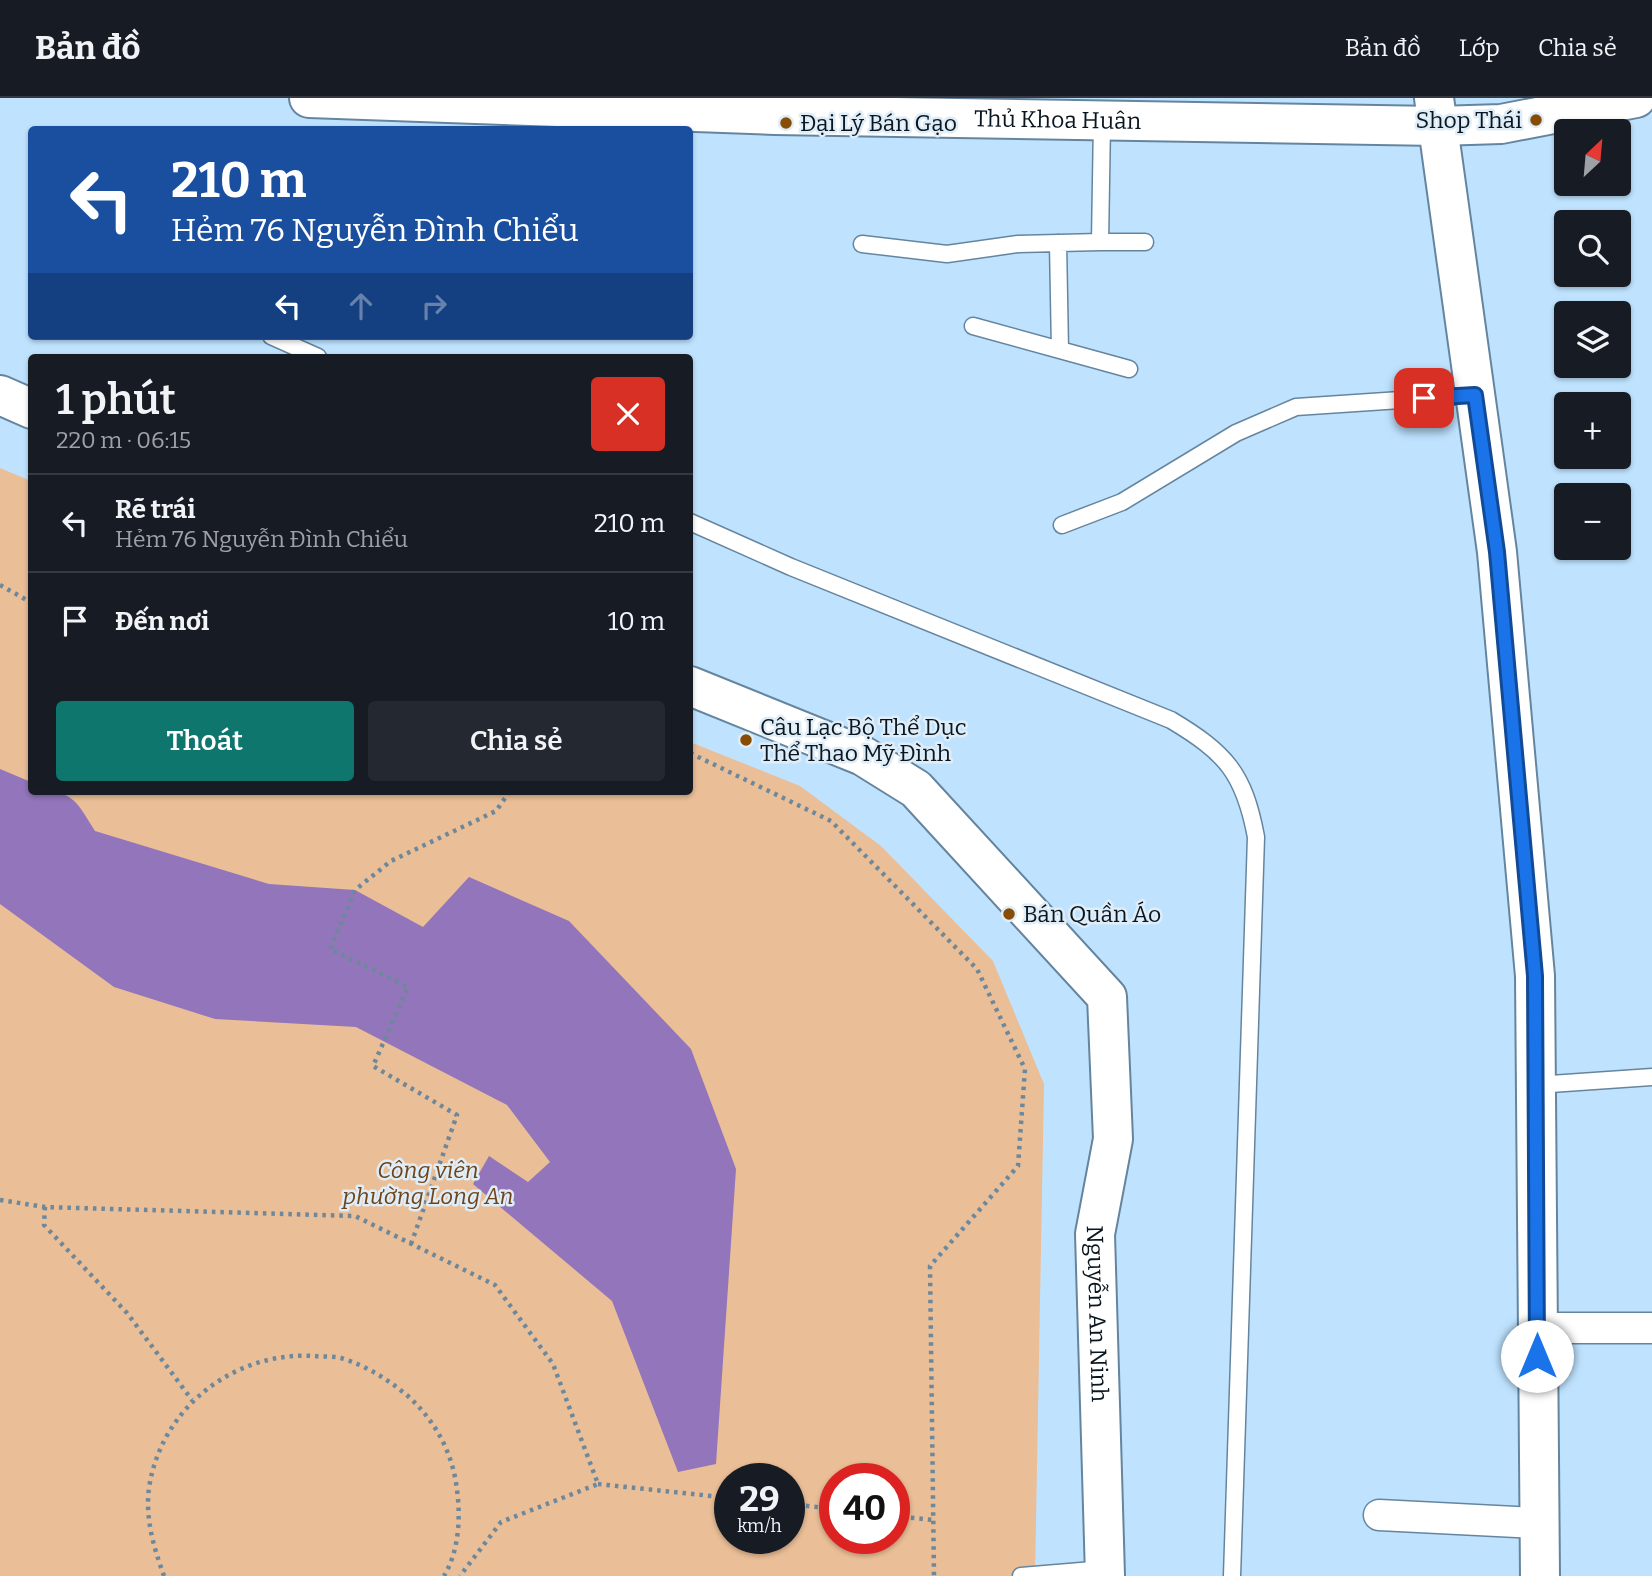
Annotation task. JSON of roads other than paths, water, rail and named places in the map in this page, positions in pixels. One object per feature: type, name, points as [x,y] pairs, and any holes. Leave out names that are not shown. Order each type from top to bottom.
[{"type":"street","name":"Thủ Khoa Huân","points":[[309,98],[775,107],[1102,122],[1155,110],[1436,112],[1501,124],[1636,98]]},
{"type":"street","points":[[1436,112],[1497,552],[1534,962],[1540,1576]]},
{"type":"street","points":[[0,395],[28,407]]},
{"type":"street","name":"Nguyễn An Ninh","points":[[693,687],[863,756],[916,789],[1107,997],[1113,1139],[1094,1234],[1105,1572]]},
{"type":"street","points":[[1537,1328],[1652,1328]]},
{"type":"street","points":[[1380,1515],[1538,1523]]},
{"type":"lane","points":[[1100,242],[1102,122]]},
{"type":"lane","points":[[862,244],[947,254],[1018,244],[1145,242]]},
{"type":"lane","points":[[1058,243],[1060,350]]},
{"type":"lane","points":[[973,326],[1129,369]]},
{"type":"lane","points":[[280,340],[311,354]]},
{"type":"lane","points":[[1062,525],[1122,502],[1236,433],[1296,407],[1475,395]]},
{"type":"lane","points":[[693,523],[791,567],[1171,720],[1211,744],[1228,764],[1249,800],[1256,837],[1232,1576]]},
{"type":"lane","points":[[1535,1085],[1652,1077]]},
{"type":"lane","points":[[1021,1576],[1105,1572]]},
{"type":"place","name":"Shop Thái","points":[[1536,120]]},
{"type":"place","name":"Đại Lý Bán Gạo","points":[[786,123]]},
{"type":"place","name":"Câu Lạc Bộ Thể Dục Thể Thao Mỹ Đình","points":[[746,740]]},
{"type":"place","name":"Bán Quần Áo","points":[[1009,914]]},
{"type":"park label","name":"Công viên phường Long An","points":[[428,1183]]}]
